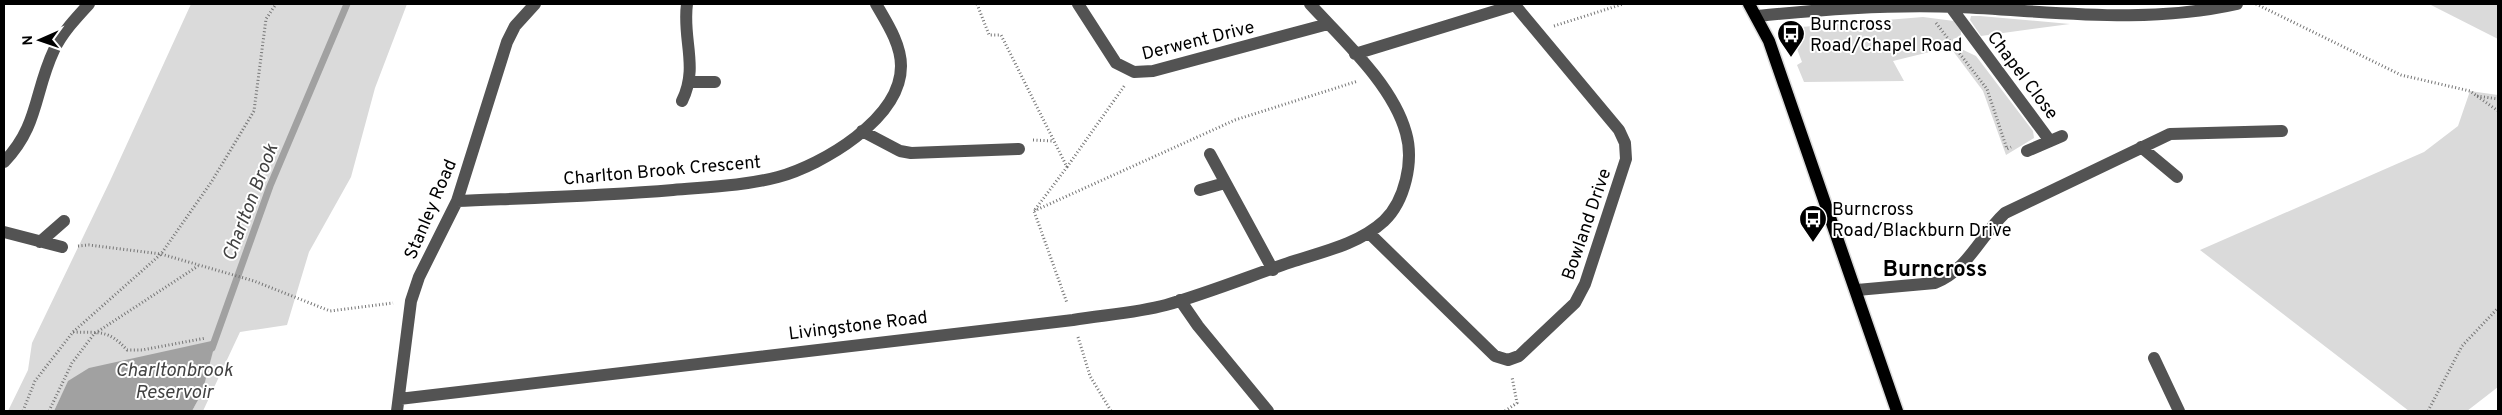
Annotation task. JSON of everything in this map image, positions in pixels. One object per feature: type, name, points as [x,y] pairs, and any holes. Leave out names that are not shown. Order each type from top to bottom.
[{"type":"main road","points":[[1749,4],[1758,16],[1769,41],[1857,290],[1897,411]]},
{"type":"street","points":[[4,162],[22,141],[32,124],[54,49],[66,31],[89,4]]},
{"type":"street","name":"Stanley Road","points":[[398,405],[411,301],[419,278],[457,201],[507,42],[515,26],[535,4]]},
{"type":"street","points":[[682,101],[690,82],[690,56],[684,14],[687,4]]},
{"type":"street","name":"Charlton Brook Crescent","points":[[457,201],[670,190],[769,178],[811,164],[850,141],[862,131],[891,99],[899,81],[902,64],[898,48],[889,26],[876,4]]},
{"type":"street","name":"Derwent Drive","points":[[1078,4],[1116,62],[1134,72],[1153,71],[1328,24]]},
{"type":"street","name":"Livingstone Road","points":[[398,405],[1073,320],[1180,300],[1345,244],[1369,233],[1386,220],[1397,205],[1404,188],[1408,151],[1406,131],[1400,115],[1355,54],[1310,4]]},
{"type":"street","name":"Bowland Drive","points":[[1355,54],[1514,4],[1619,130],[1625,143],[1626,158],[1580,294],[1564,314],[1519,356],[1508,360]]},
{"type":"street","points":[[1758,16],[1808,7],[1923,6],[2115,16],[2194,12],[2237,4]]},
{"type":"street","name":"Chapel Close","points":[[1950,6],[2050,141]]},
{"type":"street","points":[[690,82],[715,82]]},
{"type":"street","points":[[862,131],[900,151],[910,153],[1019,149]]},
{"type":"street","points":[[1857,290],[1935,283],[1948,280],[1959,270],[1989,228],[2005,213],[2170,134],[2186,132],[2282,131]]},
{"type":"street","name":"Chapel Close","points":[[2027,151],[2062,136]]},
{"type":"street","points":[[2140,147],[2177,177]]},
{"type":"street","points":[[1210,154],[1273,270]]},
{"type":"street","points":[[1200,190],[1225,183]]},
{"type":"street","points":[[40,242],[64,221]]},
{"type":"street","points":[[4,232],[62,247]]},
{"type":"street","points":[[1369,233],[1483,346],[1495,356],[1508,360]]},
{"type":"street","points":[[1180,300],[1198,326],[1268,411]]},
{"type":"street","points":[[2154,358],[2179,411]]},
{"type":"path","points":[[23,411],[35,381],[74,332],[161,254],[212,181],[254,111],[266,20],[276,4]]},
{"type":"path","points":[[977,4],[989,35],[1001,36],[1067,167]]},
{"type":"path","points":[[1537,32],[1623,4]]},
{"type":"path","points":[[2256,4],[2401,75],[2470,91],[2498,111]]},
{"type":"path","points":[[1923,6],[1987,88],[2007,149],[2014,145],[2027,151]]},
{"type":"path","points":[[1111,411],[1090,376],[1073,320],[1034,212],[1134,72]]},
{"type":"path","points":[[2476,96],[2498,99]]},
{"type":"path","points":[[62,247],[89,245],[161,254],[254,282],[330,311],[411,301]]},
{"type":"path","points":[[49,411],[54,397],[72,363],[94,334],[199,265]]},
{"type":"path","points":[[2428,411],[2462,346],[2498,308]]},
{"type":"path","points":[[74,332],[103,333],[114,336],[127,350],[142,350],[206,338]]},
{"type":"path","points":[[1504,411],[1517,403],[1508,360]]},
{"type":"shaded area","points":[[191,4],[407,4],[375,88],[351,177],[309,252],[287,325],[240,332],[203,411],[192,411],[202,393],[68,382],[54,411],[8,411],[28,370],[32,343],[110,181]]},
{"type":"shaded area","points":[[2429,4],[2498,4],[2498,39]]},
{"type":"shaded area","points":[[1971,16],[2070,24],[1981,36],[1970,20]]},
{"type":"shaded area","points":[[1923,17],[1954,21],[1961,31],[1961,36],[1953,39],[1955,46],[1976,56],[2033,131],[2034,138],[2006,155],[1983,91],[1950,47],[1893,61],[1904,81],[1804,82],[1797,65],[1802,62],[1792,36],[1801,27]]},
{"type":"shaded area","points":[[2470,91],[2498,95],[2498,387],[2467,411],[2409,411],[2200,250],[2424,152],[2458,126]]},
{"type":"water","name":"Charltonbrook Reservoir","points":[[216,340],[202,393],[192,411],[54,411],[68,381],[89,368]]},
{"type":"waterway","name":"Charlton Brook","points":[[212,348],[270,186],[347,4]]},
{"type":"place","name":"Burncross Road/Chapel Road","points":[[1791,58]]},
{"type":"place","name":"Burncross Road/Blackburn Drive","points":[[1813,243]]},
{"type":"district","name":"Burncross","points":[[1935,268]]}]
